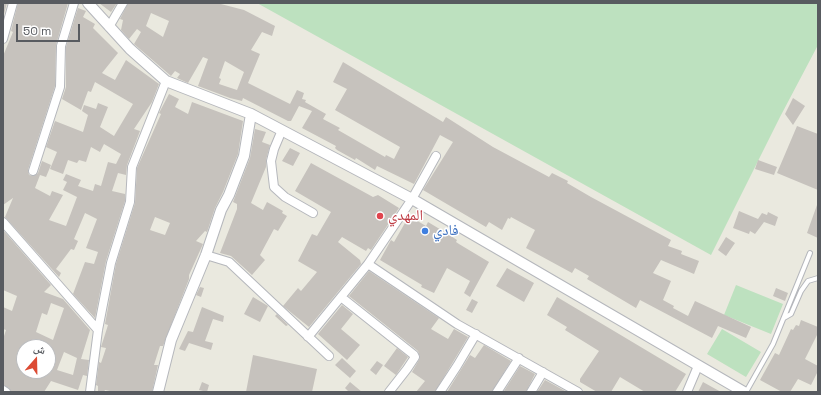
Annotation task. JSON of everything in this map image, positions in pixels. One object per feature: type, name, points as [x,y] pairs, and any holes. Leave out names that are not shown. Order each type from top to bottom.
[{"type":"street","points":[[3,39],[14,3]]},
{"type":"street","points":[[33,171],[60,87],[61,46],[74,3]]},
{"type":"street","points":[[88,3],[108,27],[166,81],[251,114],[412,199],[745,392]]},
{"type":"street","points":[[108,27],[123,3]]},
{"type":"street","points":[[90,392],[98,330],[111,263],[130,202],[132,167],[166,81]]},
{"type":"street","points":[[158,392],[171,340],[206,255],[221,210],[229,195],[244,156],[251,114]]},
{"type":"street","points":[[282,130],[271,161],[274,187],[285,197],[313,213]]},
{"type":"street","points":[[308,337],[368,264],[412,199],[436,156]]},
{"type":"street","points":[[3,222],[98,330]]},
{"type":"street","points":[[206,255],[230,262],[329,356]]},
{"type":"street","points":[[368,264],[457,324],[543,372],[568,390],[578,392]]},
{"type":"street","points":[[341,297],[414,355],[415,357],[407,369],[389,392]]},
{"type":"street","points":[[440,392],[458,366],[476,334]]},
{"type":"street","points":[[497,392],[519,358]]},
{"type":"street","points":[[687,392],[698,366]]},
{"type":"street","points":[[531,392],[543,372]]},
{"type":"lane","points":[[745,392],[773,344],[810,253]]},
{"type":"lane","points":[[784,318],[791,314],[801,291],[808,280],[818,278]]},
{"type":"green space","points":[[257,3],[818,3],[818,45],[711,255]]},
{"type":"green space","points":[[736,285],[783,304],[771,334],[724,315]]},
{"type":"green space","points":[[722,329],[761,352],[746,377],[707,354]]},
{"type":"building","points":[[3,3],[7,3],[3,18]]},
{"type":"building","points":[[18,3],[68,3],[56,45],[55,86],[28,170],[29,175],[34,176],[38,173],[42,161],[51,165],[46,177],[40,175],[35,188],[50,196],[52,191],[63,195],[49,220],[66,226],[77,197],[63,190],[67,182],[63,180],[66,174],[81,180],[78,186],[93,191],[95,184],[101,186],[108,162],[116,164],[121,154],[104,144],[100,152],[91,147],[86,162],[79,160],[77,163],[68,160],[63,174],[50,169],[57,152],[46,147],[55,121],[83,132],[88,115],[82,111],[84,105],[96,109],[98,103],[108,107],[100,127],[114,136],[133,104],[95,82],[91,92],[88,91],[81,110],[62,99],[66,87],[66,47],[78,8],[86,11],[83,17],[95,24],[93,28],[118,53],[102,73],[115,80],[126,60],[159,84],[152,102],[134,129],[140,131],[127,165],[126,175],[118,173],[112,191],[125,194],[125,201],[106,261],[95,318],[73,294],[85,262],[94,264],[98,252],[86,248],[97,219],[85,213],[74,239],[78,241],[74,250],[71,249],[56,269],[61,273],[59,277],[5,217],[13,198],[3,205],[3,56],[13,32],[11,31]]},
{"type":"building","points":[[99,3],[117,3],[111,12]]},
{"type":"building","points":[[128,3],[217,3],[244,10],[275,26],[272,36],[262,32],[251,50],[260,54],[248,83],[290,104],[297,90],[304,93],[302,99],[306,100],[305,102],[326,114],[323,119],[340,128],[338,130],[385,157],[386,155],[394,159],[400,147],[335,110],[347,89],[333,82],[343,62],[443,122],[446,117],[493,147],[549,177],[552,173],[568,181],[567,183],[591,197],[671,240],[668,246],[682,251],[681,254],[699,261],[694,274],[661,260],[653,273],[671,281],[663,300],[674,306],[673,308],[688,316],[695,301],[751,327],[746,338],[718,326],[712,338],[640,300],[636,308],[587,279],[589,276],[575,268],[572,273],[526,248],[535,230],[511,217],[510,219],[508,218],[502,230],[489,222],[486,227],[423,190],[453,142],[440,135],[414,184],[377,166],[375,170],[356,158],[355,160],[337,150],[335,148],[336,146],[302,128],[312,111],[299,106],[291,121],[288,121],[243,98],[242,101],[230,98],[198,86],[208,59],[203,57],[188,83],[177,78],[180,74],[175,71],[171,76],[134,44],[141,32],[137,29],[129,39],[121,30],[123,20],[120,19]],"holes":[[[151,13],[169,21],[163,37],[146,26]],[[225,61],[244,72],[237,90],[219,84],[221,79],[219,78]]]},
{"type":"building","points":[[169,94],[179,99],[175,107],[188,114],[192,102],[243,121],[238,154],[215,208],[207,232],[205,231],[196,241],[203,244],[189,275],[189,279],[163,346],[160,346],[154,365],[158,365],[152,392],[115,392],[105,390],[104,392],[98,392],[98,386],[96,385],[99,362],[101,363],[106,348],[101,347],[108,325],[105,324],[116,264],[135,203],[137,168],[161,114],[159,113]],"holes":[[[155,217],[170,223],[165,235],[150,230]]]},
{"type":"building","points":[[793,98],[805,106],[793,125],[785,114]]},
{"type":"building","points":[[797,126],[818,134],[818,190],[777,173]]},
{"type":"building","points":[[255,129],[266,132],[262,142],[270,145],[266,160],[266,167],[251,203],[263,210],[267,202],[283,211],[282,213],[287,216],[278,231],[274,229],[260,255],[265,260],[252,275],[231,256],[220,253],[237,209],[237,204],[233,202],[250,158]]},
{"type":"building","points":[[290,148],[300,153],[293,166],[282,161]]},
{"type":"building","points":[[758,160],[777,167],[774,175],[755,169]]},
{"type":"building","points":[[311,163],[373,197],[378,195],[399,208],[371,250],[368,248],[366,251],[342,237],[338,242],[360,260],[361,264],[309,327],[283,306],[298,288],[301,291],[317,272],[298,261],[312,234],[317,236],[331,212],[295,191]]},
{"type":"building","points":[[818,205],[818,238],[807,233]]},
{"type":"building","points":[[739,211],[758,219],[762,213],[767,215],[768,212],[778,217],[775,226],[764,222],[755,234],[750,231],[749,234],[733,228]]},
{"type":"building","points":[[409,216],[426,226],[428,222],[457,240],[456,242],[459,244],[489,262],[470,297],[464,293],[470,281],[447,268],[434,293],[421,287],[422,285],[380,260],[391,240],[394,242]]},
{"type":"building","points":[[3,230],[51,285],[44,292],[63,299],[90,330],[81,359],[89,360],[87,376],[83,375],[78,390],[51,381],[44,392],[11,392],[9,388],[3,385],[3,339],[6,330],[3,329],[3,307],[12,311],[17,296],[3,290]],"holes":[[[64,352],[77,358],[73,375],[57,370]]]},
{"type":"building","points":[[726,237],[735,243],[726,256],[718,250]]},
{"type":"building","points":[[507,268],[534,283],[524,302],[496,286]]},
{"type":"building","points":[[369,271],[439,318],[431,329],[448,339],[454,329],[468,337],[435,392],[416,392],[425,381],[412,372],[420,358],[418,351],[349,296]]},
{"type":"building","points":[[200,287],[204,288],[201,297],[196,295]]},
{"type":"building","points":[[776,288],[788,293],[785,301],[773,296]]},
{"type":"building","points":[[253,297],[268,306],[260,322],[244,314]]},
{"type":"building","points":[[557,297],[686,374],[675,392],[645,392],[620,377],[611,392],[597,392],[580,382],[580,379],[599,351],[565,330],[567,327],[547,315]]},
{"type":"building","points":[[472,299],[478,302],[472,313],[466,310]]},
{"type":"building","points":[[342,305],[353,314],[341,329],[360,345],[347,360],[318,334]]},
{"type":"building","points":[[202,307],[224,316],[223,322],[213,319],[205,341],[213,343],[211,350],[189,343],[185,351],[179,349],[188,331],[193,332]]},
{"type":"building","points":[[277,314],[288,325],[286,326],[275,316]]},
{"type":"building","points":[[801,320],[818,327],[818,333],[805,359],[818,366],[818,371],[811,385],[798,379],[790,392],[782,392],[760,380],[775,353],[779,355],[791,329],[793,330],[796,325],[799,326]]},
{"type":"building","points":[[484,345],[511,361],[492,392],[447,392],[470,355],[475,358]]},
{"type":"building","points":[[397,348],[408,357],[396,375],[384,366]]},
{"type":"building","points":[[253,355],[317,369],[312,392],[246,392]]},
{"type":"building","points":[[342,358],[356,371],[350,378],[335,365]]},
{"type":"building","points":[[377,361],[383,365],[376,375],[370,370]]},
{"type":"building","points":[[520,366],[535,374],[526,392],[504,391]]},
{"type":"building","points":[[545,380],[567,392],[537,392]]},
{"type":"building","points":[[202,382],[209,385],[207,392],[199,390]]},
{"type":"building","points":[[350,382],[362,392],[349,392],[345,388]]},
{"type":"building","points":[[703,382],[721,392],[698,392]]},
{"type":"place","name":"المهدي","points":[[380,216]]},
{"type":"place","name":"فادي","points":[[425,231]]}]
